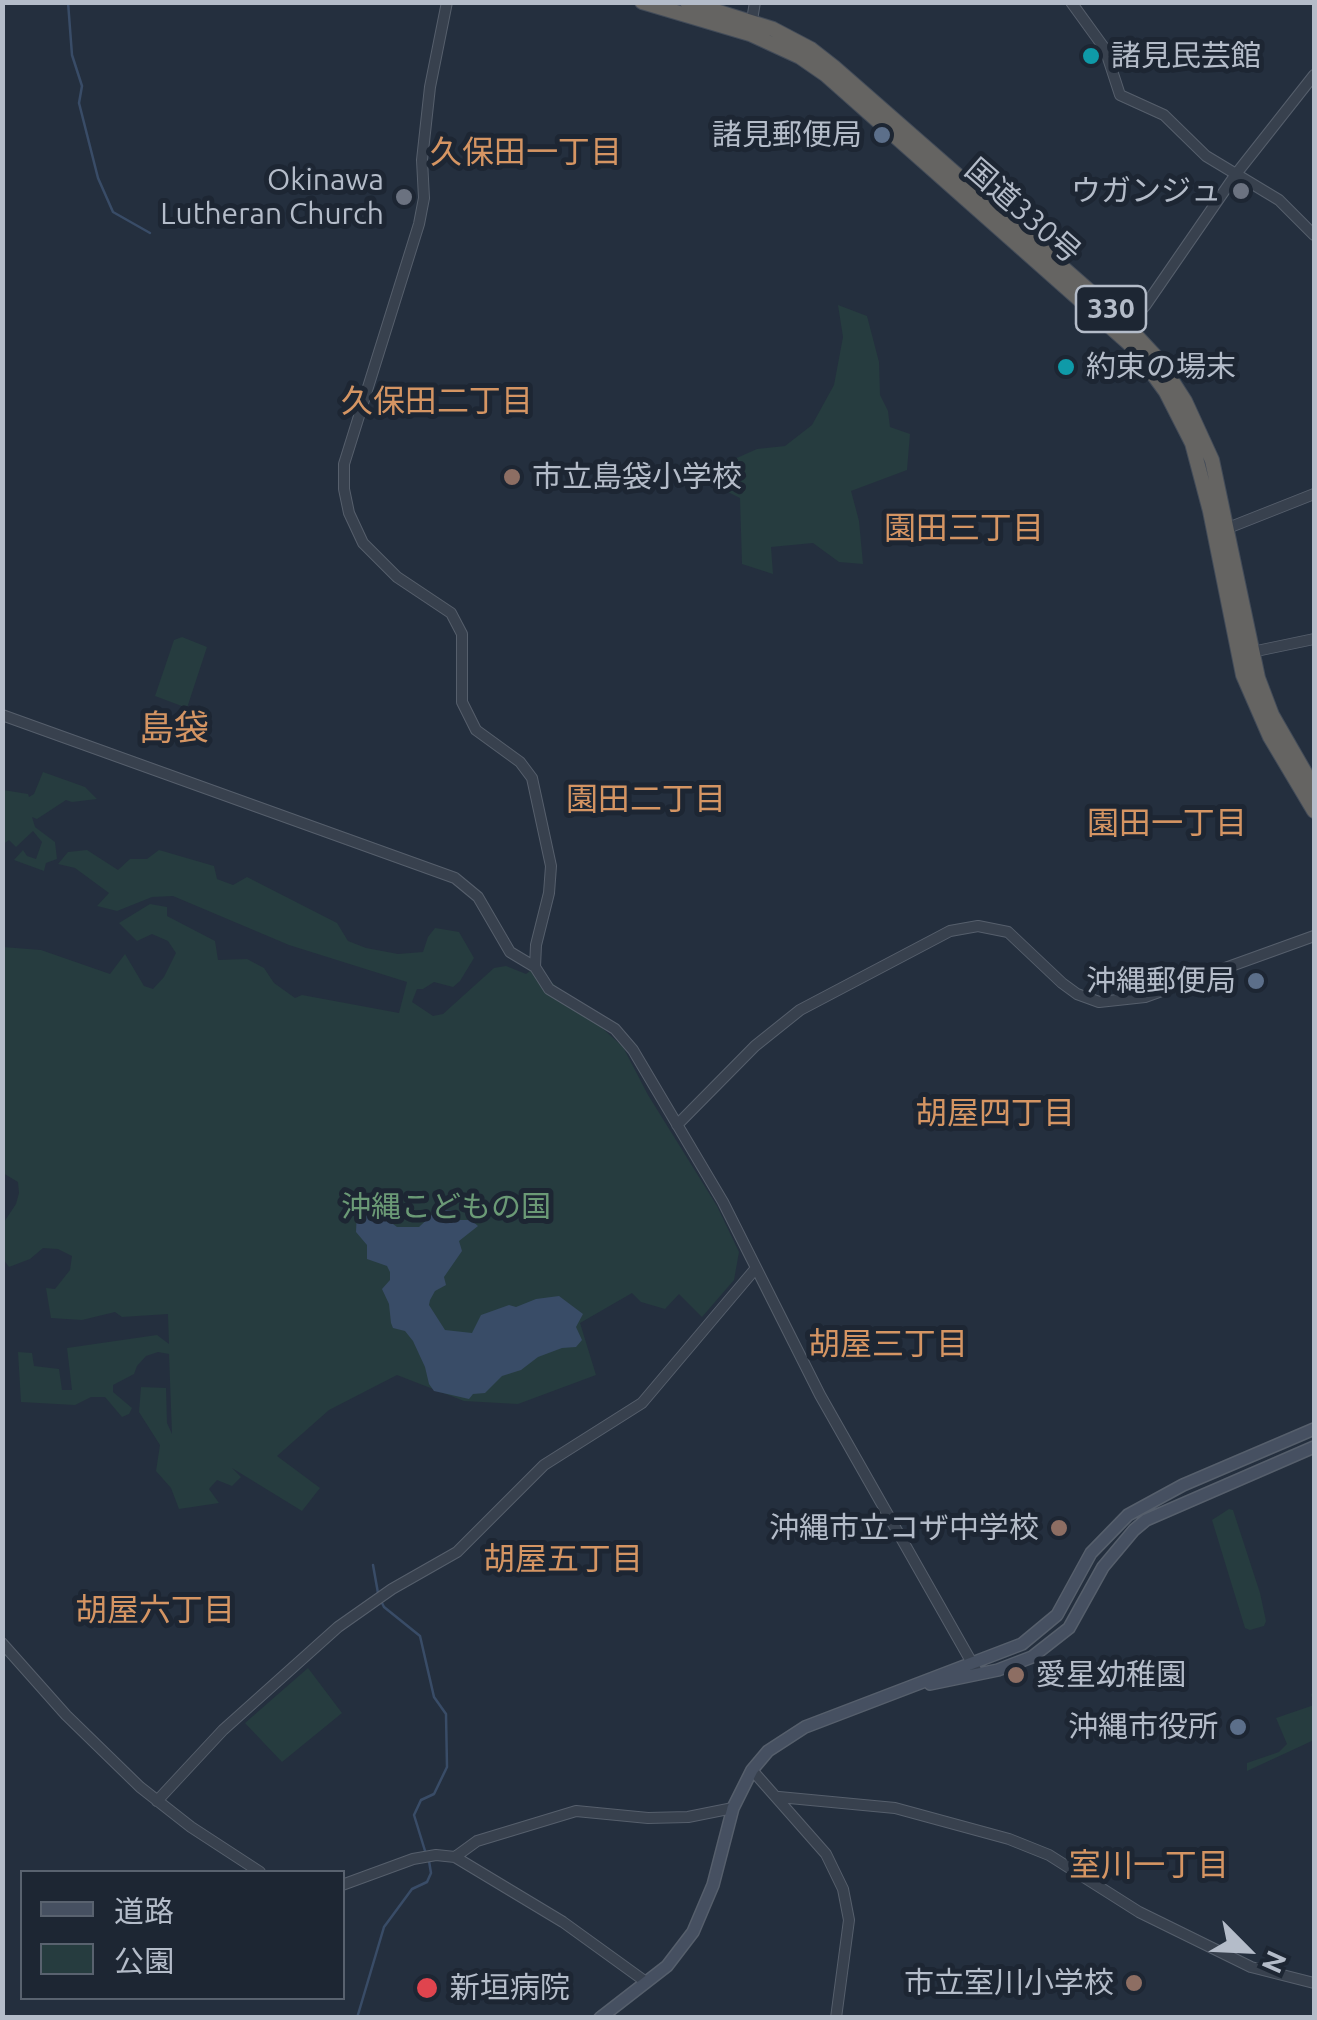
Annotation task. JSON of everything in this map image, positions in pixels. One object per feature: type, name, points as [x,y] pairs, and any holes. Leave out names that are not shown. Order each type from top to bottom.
[{"type":"highway","name":"国道330号","points":[[642,2],[794,40],[834,66],[1158,359],[1190,411],[1212,460],[1228,528],[1244,654],[1272,715],[1314,788]]},
{"type":"highway","name":"国道330号","points":[[687,2],[751,28]]},
{"type":"highway","name":"国道330号","points":[[1124,329],[1192,443],[1244,654],[1270,736],[1314,811]]},
{"type":"main road","points":[[976,1669],[1040,1632],[1063,1606],[1091,1553],[1128,1515],[1183,1485],[1314,1429]]},
{"type":"main road","points":[[600,2018],[674,1958],[700,1922],[733,1808],[752,1770],[768,1751],[805,1727],[911,1687],[1032,1656],[1059,1637],[1077,1616],[1103,1567],[1146,1520],[1314,1447]]},
{"type":"street","points":[[447,2],[430,87],[419,224],[344,464],[344,488],[349,514],[362,543],[397,578],[451,612],[462,634],[462,702],[476,730],[520,762],[532,778],[551,879],[535,967]]},
{"type":"street","points":[[751,28],[755,2]]},
{"type":"street","points":[[1071,2],[1105,50],[1120,94],[1164,115],[1206,156],[1279,200],[1314,235]]},
{"type":"street","points":[[1124,329],[1236,174],[1314,75]]},
{"type":"street","points":[[1228,528],[1314,494]]},
{"type":"street","points":[[1244,654],[1314,639]]},
{"type":"street","points":[[2,716],[443,872],[478,897],[510,952],[535,967],[548,988],[624,1038],[723,1202],[820,1395],[976,1669]]},
{"type":"street","points":[[677,1125],[755,1046],[800,1010],[950,932],[978,926],[1008,932],[1062,983],[1099,1002],[1145,998],[1314,936]]},
{"type":"street","points":[[158,1801],[223,1730],[314,1647],[380,1597],[457,1552],[544,1466],[642,1403],[756,1268]]},
{"type":"street","points":[[2,1643],[66,1715],[158,1801],[257,1870]]},
{"type":"street","points":[[752,1770],[826,1854],[847,1904],[846,1952],[836,2018]]},
{"type":"street","points":[[778,1797],[868,1803],[1009,1839],[1050,1856],[1140,1912],[1251,1967],[1314,1983]]},
{"type":"street","points":[[456,1857],[477,1841],[576,1811],[648,1818],[688,1817],[733,1808]]},
{"type":"street","points":[[345,1884],[427,1856],[456,1857],[563,1922],[646,1982]]},
{"type":"green space","points":[[838,305],[867,316],[879,362],[880,395],[890,427],[910,434],[907,470],[851,491],[859,521],[863,564],[839,562],[813,543],[771,547],[773,574],[742,564],[740,498],[696,476],[757,449],[785,446],[812,425],[834,385],[843,337]]},
{"type":"green space","points":[[182,637],[207,647],[187,708],[155,696],[174,640]]},
{"type":"green space","points":[[43,772],[85,787],[97,799],[66,800],[37,819],[32,817],[35,827],[55,842],[57,859],[46,863],[44,871],[14,860],[23,850],[36,859],[42,842],[33,831],[16,847],[9,840],[2,845],[3,790],[29,797]]},
{"type":"green space","name":"沖縄こどもの国","points":[[87,850],[118,870],[130,859],[147,859],[159,850],[214,866],[217,879],[233,885],[247,877],[337,923],[348,941],[366,948],[398,954],[423,952],[435,928],[459,932],[474,958],[460,981],[453,987],[434,982],[417,989],[412,1002],[433,1016],[443,1014],[494,968],[506,966],[526,974],[535,967],[623,1047],[717,1206],[739,1252],[734,1280],[702,1317],[679,1294],[665,1309],[641,1302],[632,1293],[580,1323],[596,1375],[518,1404],[464,1401],[397,1375],[329,1410],[277,1456],[320,1488],[302,1511],[232,1468],[241,1477],[232,1486],[217,1480],[209,1489],[219,1503],[179,1509],[171,1488],[156,1471],[160,1445],[139,1412],[141,1387],[166,1388],[167,1423],[172,1434],[169,1354],[146,1356],[134,1374],[113,1385],[113,1392],[132,1408],[122,1417],[105,1397],[91,1397],[75,1405],[21,1402],[18,1352],[32,1353],[34,1366],[59,1369],[62,1390],[72,1390],[67,1348],[157,1335],[169,1344],[168,1314],[122,1317],[115,1312],[82,1320],[51,1318],[46,1288],[55,1289],[70,1270],[72,1256],[58,1249],[43,1248],[30,1259],[9,1267],[3,1259],[2,1225],[19,1193],[18,1182],[3,1173],[3,947],[41,950],[110,974],[125,954],[144,986],[153,989],[176,953],[168,941],[152,934],[137,941],[119,923],[150,904],[167,907],[167,916],[215,941],[218,960],[247,959],[264,968],[274,983],[295,998],[302,995],[399,1013],[407,982],[289,945],[173,896],[152,897],[117,911],[97,906],[109,893],[75,868],[58,864],[68,852]]},
{"type":"green space","points":[[1233,1510],[1266,1621],[1264,1626],[1250,1630],[1245,1628],[1212,1520]]},
{"type":"green space","points":[[308,1668],[342,1713],[282,1762],[245,1723]]},
{"type":"green space","points":[[1314,1705],[1314,1740],[1247,1771],[1247,1763],[1279,1752],[1287,1744],[1276,1718]]},
{"type":"water","points":[[378,1191],[389,1221],[397,1227],[419,1227],[438,1209],[454,1211],[460,1220],[471,1220],[478,1226],[459,1241],[462,1251],[444,1277],[446,1285],[435,1291],[430,1300],[429,1305],[445,1330],[472,1333],[481,1315],[509,1305],[516,1307],[559,1296],[583,1314],[576,1327],[582,1340],[576,1347],[538,1357],[521,1370],[502,1376],[485,1393],[473,1394],[469,1399],[434,1391],[413,1341],[391,1323],[382,1289],[390,1280],[390,1272],[387,1266],[367,1259],[367,1245],[356,1232],[357,1211],[372,1208]]},
{"type":"waterway","points":[[68,2],[72,55],[82,86],[79,103],[98,178],[113,212],[150,233]]},
{"type":"waterway","points":[[373,1565],[378,1593]]},
{"type":"waterway","points":[[381,1601],[420,1636],[434,1697],[446,1714],[447,1767],[434,1794],[421,1800],[414,1815],[426,1854]]},
{"type":"waterway","points":[[357,2018],[384,1927],[412,1889],[427,1882],[431,1873],[429,1861]]},
{"type":"place","name":"諸見民芸館","points":[[1091,56]]},
{"type":"place","name":"諸見郵便局","points":[[882,135]]},
{"type":"place","name":"ウガンジュ","points":[[1241,191]]},
{"type":"place","name":"Okinawa Lutheran Church","points":[[404,197]]},
{"type":"place","name":"約束の場末","points":[[1066,367]]},
{"type":"place","name":"市立島袋小学校","points":[[512,477]]},
{"type":"place","name":"沖縄郵便局","points":[[1256,981]]},
{"type":"place","name":"沖縄市立コザ中学校","points":[[1059,1528]]},
{"type":"place","name":"愛星幼稚園","points":[[1016,1675]]},
{"type":"place","name":"沖縄市役所","points":[[1238,1727]]},
{"type":"place","name":"市立室川小学校","points":[[1134,1983]]},
{"type":"place","name":"新垣病院","points":[[427,1988]]},
{"type":"district","name":"久保田一丁目","points":[[526,152]]},
{"type":"district","name":"久保田二丁目","points":[[437,401]]},
{"type":"district","name":"園田三丁目","points":[[964,528]]},
{"type":"district","name":"島袋","points":[[174,728]]},
{"type":"district","name":"園田二丁目","points":[[646,799]]},
{"type":"district","name":"園田一丁目","points":[[1167,823]]},
{"type":"district","name":"胡屋四丁目","points":[[995,1113]]},
{"type":"district","name":"胡屋三丁目","points":[[888,1344]]},
{"type":"district","name":"胡屋五丁目","points":[[563,1559]]},
{"type":"district","name":"胡屋六丁目","points":[[155,1610]]},
{"type":"district","name":"室川一丁目","points":[[1149,1865]]}]
